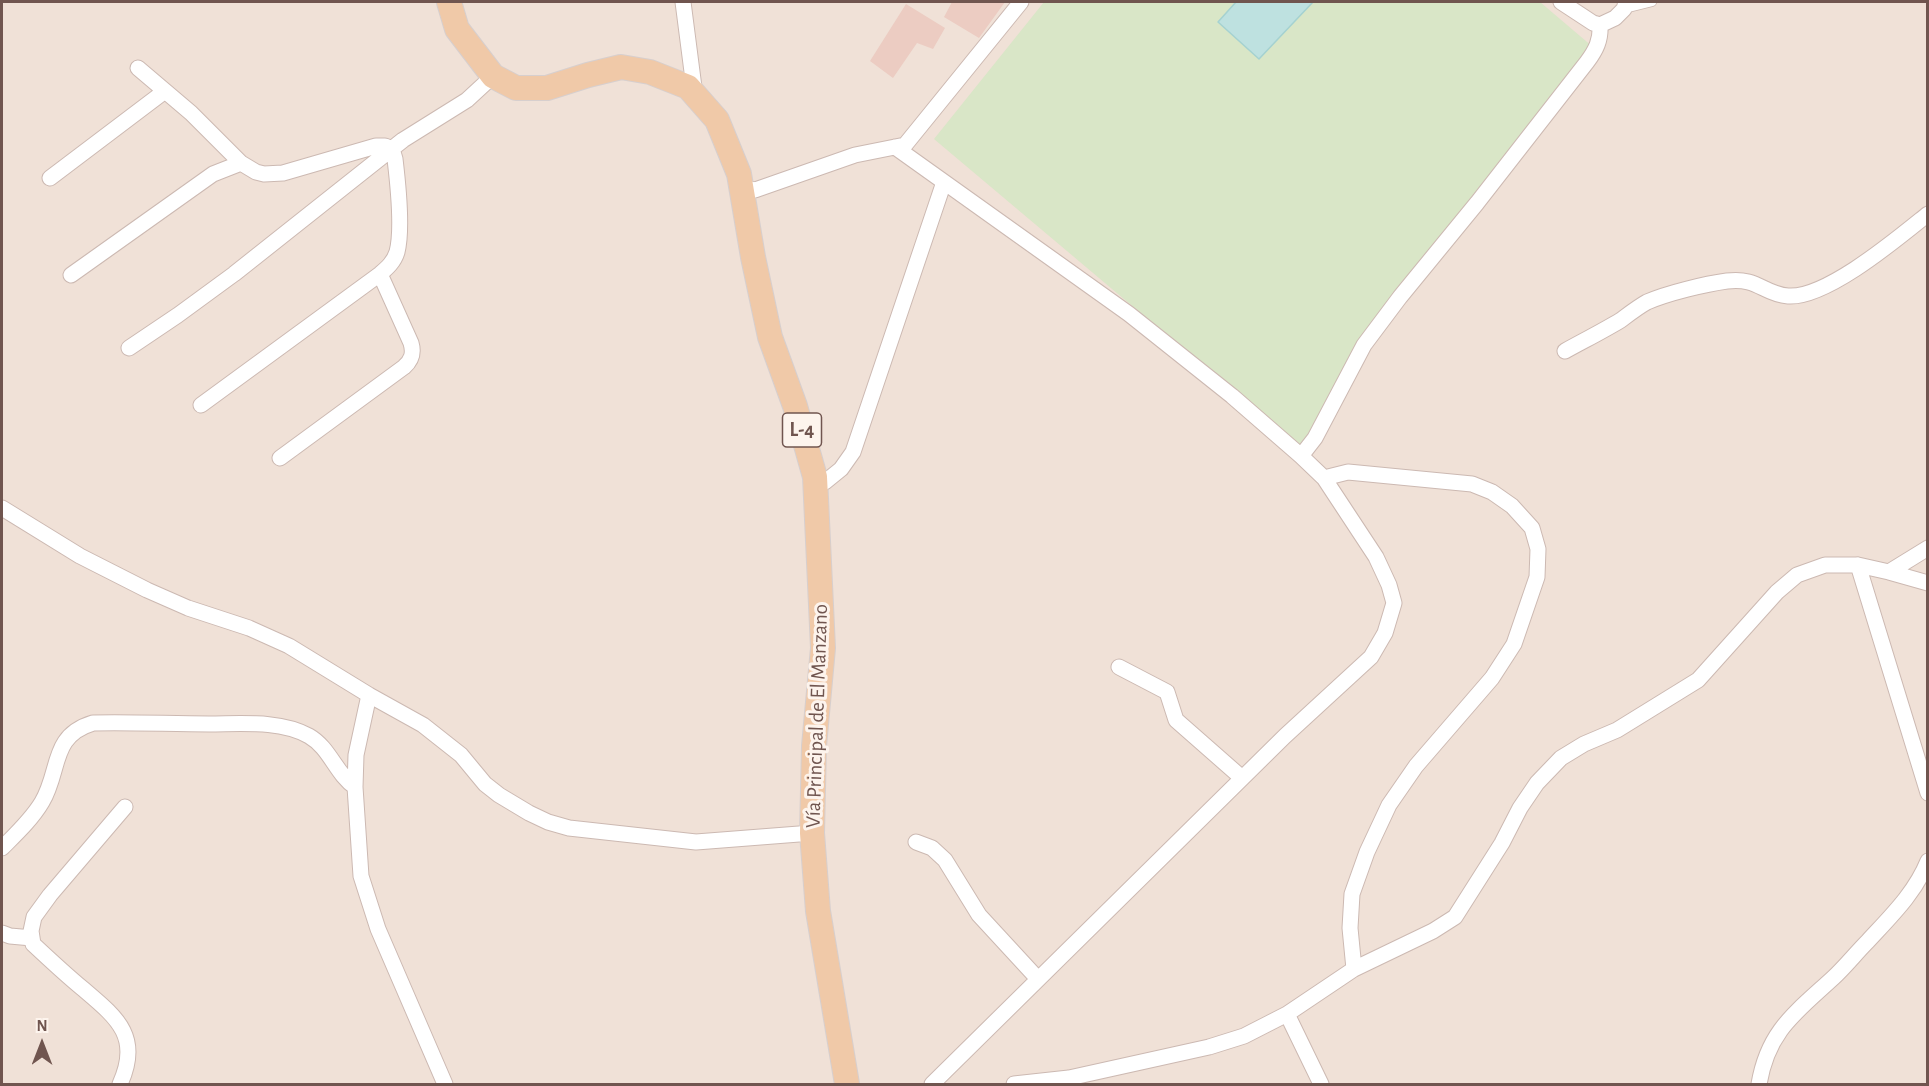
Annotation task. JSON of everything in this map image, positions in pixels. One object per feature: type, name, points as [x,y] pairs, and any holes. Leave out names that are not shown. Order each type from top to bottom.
[{"type":"main road","name":"Vía Principal de El Manzano","points":[[449,2],[457,29],[493,76],[516,88],[547,88],[621,67],[660,76],[688,87],[717,120],[739,174],[770,337],[795,406],[815,477],[823,648],[814,746],[812,833],[818,911],[847,1084]]},
{"type":"street","points":[[684,2],[695,95]]},
{"type":"street","points":[[739,174],[742,188],[755,190],[855,154],[905,145],[1021,2]]},
{"type":"street","points":[[1561,2],[1593,23],[1600,25],[1615,18],[1625,5]]},
{"type":"street","points":[[1301,456],[1315,438],[1364,345],[1587,62],[1597,48],[1601,35],[1600,25]]},
{"type":"street","points":[[138,68],[191,113],[241,163],[256,172],[273,175],[369,147],[385,146],[392,149]]},
{"type":"street","points":[[129,348],[234,274],[392,149],[466,100],[493,76]]},
{"type":"street","points":[[50,178],[165,91]]},
{"type":"street","points":[[896,147],[1130,314],[1232,396],[1301,456],[1324,478],[1376,557],[1389,585],[1394,603],[1385,633],[1371,657],[1285,736],[932,1084]]},
{"type":"street","points":[[201,405],[387,269],[395,257],[399,233],[397,174],[392,149]]},
{"type":"street","points":[[71,275],[213,174],[241,163]]},
{"type":"street","points":[[815,477],[825,482],[842,469],[853,452],[944,182]]},
{"type":"street","points":[[1565,351],[1648,302],[1702,286],[1742,280],[1787,296],[1804,295],[1824,288],[1890,246],[1928,214]]},
{"type":"street","points":[[280,458],[404,367],[410,360],[413,349],[411,343],[380,274]]},
{"type":"street","points":[[1324,478],[1348,472],[1472,484],[1492,492],[1512,506],[1532,528],[1538,549],[1537,577],[1514,644],[1492,678],[1423,758],[1389,805],[1368,852],[1352,894],[1350,928],[1354,969]]},
{"type":"street","points":[[2,508],[80,556],[147,590],[188,608],[249,628],[288,646],[369,696],[423,725],[461,755],[485,784],[499,795],[548,822],[569,828],[696,842],[812,833]]},
{"type":"street","points":[[1890,572],[1928,548]]},
{"type":"street","points":[[1014,1084],[1069,1078],[1209,1047],[1244,1036],[1287,1014],[1354,969],[1433,931],[1455,917],[1502,843],[1520,808],[1537,783],[1561,758],[1584,744],[1617,730],[1698,680],[1777,592],[1797,575],[1825,565],[1858,565],[1928,583]]},
{"type":"street","points":[[1858,565],[1928,793]]},
{"type":"street","points":[[1119,667],[1167,693],[1176,720],[1242,778]]},
{"type":"street","points":[[369,696],[356,755],[355,787],[361,876],[378,929],[445,1084]]},
{"type":"street","points":[[2,848],[43,801],[65,740],[76,730],[93,723],[251,724],[293,730],[318,742],[355,787]]},
{"type":"street","points":[[120,1084],[129,1056],[129,1046],[123,1028],[109,1011],[33,944],[32,938],[34,917],[125,807]]},
{"type":"street","points":[[916,842],[932,848],[945,860],[980,915],[1038,979]]},
{"type":"street","points":[[1758,1084],[1762,1066],[1776,1035],[1794,1012],[1835,976],[1902,903],[1920,880],[1928,861]]},
{"type":"street","points":[[2,933],[32,938]]},
{"type":"street","points":[[1287,1014],[1321,1084]]},
{"type":"lane","points":[[1625,5],[1652,2]]},
{"type":"shaded area","points":[[2,2],[1927,2],[1927,1084],[2,1084]]},
{"type":"green space","points":[[1044,2],[1540,2],[1600,53],[1465,212],[1296,456],[1226,385],[934,139]]},
{"type":"water","points":[[1236,2],[1313,2],[1259,59],[1218,22]]},
{"type":"building","points":[[952,2],[1005,2],[979,38],[944,17]]},
{"type":"building","points":[[906,4],[945,28],[933,49],[917,43],[893,78],[870,61]]}]
